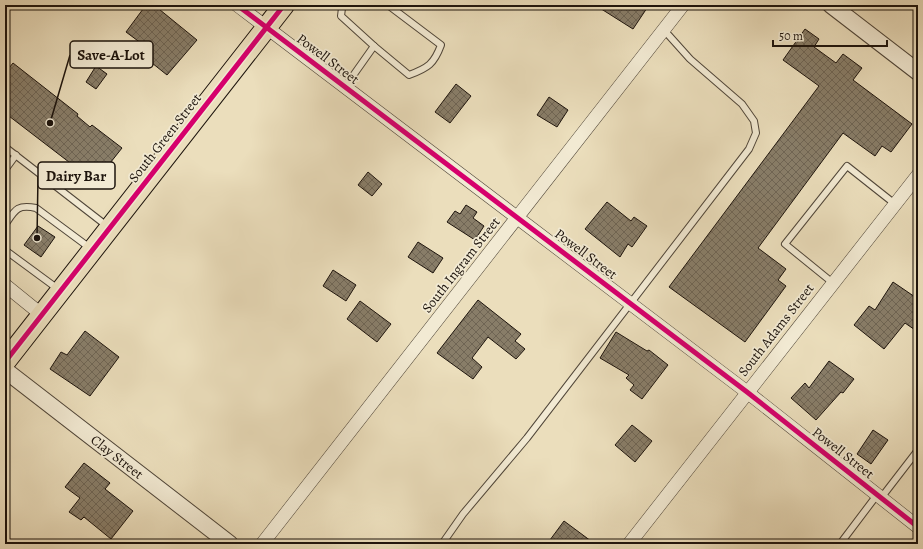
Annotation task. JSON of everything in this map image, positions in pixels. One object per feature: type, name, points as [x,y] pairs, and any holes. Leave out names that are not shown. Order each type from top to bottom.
[{"type":"main road","name":"South Green Street","points":[[10,353],[61,291],[284,5]]},
{"type":"street","name":"Powell Street","points":[[237,5],[747,392],[918,527]]},
{"type":"street","name":"South Ingram Street","points":[[262,544],[683,5]]},
{"type":"street","points":[[834,6],[918,72]]},
{"type":"street","name":"South Adams Street","points":[[629,544],[918,175]]},
{"type":"street","points":[[5,285],[42,315]]},
{"type":"street","name":"Clay Street","points":[[5,370],[230,544]]},
{"type":"lane","points":[[345,5],[342,8],[341,16],[409,75],[426,68],[436,58],[441,45],[388,5]]},
{"type":"lane","points":[[442,544],[463,514],[527,438],[631,304],[749,149],[756,133],[754,121],[742,104],[690,59],[664,30]]},
{"type":"lane","points":[[345,87],[374,46]]},
{"type":"lane","points":[[5,147],[110,228]]},
{"type":"lane","points":[[5,170],[16,155]]},
{"type":"lane","points":[[833,282],[785,244],[847,166],[895,204]]},
{"type":"lane","points":[[5,225],[15,209],[25,206],[36,208],[93,250]]},
{"type":"lane","points":[[5,250],[61,291]]},
{"type":"lane","points":[[840,544],[918,450]]},
{"type":"building","points":[[146,5],[154,5],[197,40],[167,75],[147,59],[153,52],[126,32]]},
{"type":"building","points":[[595,5],[649,5],[633,29]]},
{"type":"building","points":[[805,29],[819,39],[814,47],[836,63],[843,54],[862,68],[853,80],[912,124],[891,152],[882,146],[875,156],[843,133],[758,248],[786,269],[778,280],[786,286],[745,342],[669,287],[819,86],[783,60]]},
{"type":"building","points":[[13,63],[78,114],[77,116],[90,127],[92,125],[122,148],[95,182],[5,113],[5,73]]},
{"type":"building","points":[[96,66],[107,74],[96,89],[86,82]]},
{"type":"building","points":[[456,84],[471,96],[450,123],[435,112]]},
{"type":"building","points":[[549,97],[568,110],[557,127],[537,115]]},
{"type":"building","points":[[368,172],[382,184],[372,196],[358,185]]},
{"type":"building","points":[[607,202],[631,221],[634,217],[647,226],[632,247],[628,244],[620,257],[585,229]]},
{"type":"building","points":[[466,205],[477,212],[473,218],[484,226],[475,240],[447,222],[455,211],[460,214]]},
{"type":"building","points":[[38,226],[55,237],[41,257],[24,245]]},
{"type":"building","points":[[418,242],[443,258],[433,273],[408,257]]},
{"type":"building","points":[[333,270],[356,285],[346,301],[323,286]]},
{"type":"building","points":[[893,282],[918,299],[918,332],[905,323],[884,349],[854,325],[869,306],[875,310]]},
{"type":"building","points":[[478,300],[521,334],[515,341],[525,349],[516,359],[488,337],[472,358],[482,367],[473,379],[437,353]]},
{"type":"building","points":[[360,301],[391,324],[377,342],[347,319]]},
{"type":"building","points":[[85,331],[119,357],[90,396],[50,369],[61,352],[67,355]]},
{"type":"building","points":[[616,332],[647,351],[649,350],[668,365],[642,399],[630,390],[634,385],[626,378],[629,375],[600,358]]},
{"type":"building","points":[[829,361],[854,379],[843,393],[841,392],[816,420],[791,398],[805,383],[809,388]]},
{"type":"building","points":[[632,425],[652,441],[635,462],[615,445]]},
{"type":"building","points":[[873,430],[888,440],[871,464],[857,454]]},
{"type":"building","points":[[84,463],[110,483],[105,489],[133,511],[111,539],[84,517],[81,520],[69,512],[80,498],[65,487]]},
{"type":"building","points":[[564,521],[595,544],[547,544]]},
{"type":"cycle path","points":[[237,5],[747,392],[918,527]]},
{"type":"cycle path","points":[[5,362],[284,5]]},
{"type":"place","name":"Save-A-Lot","points":[[50,123]]},
{"type":"place","name":"Dairy Bar","points":[[37,238]]}]
